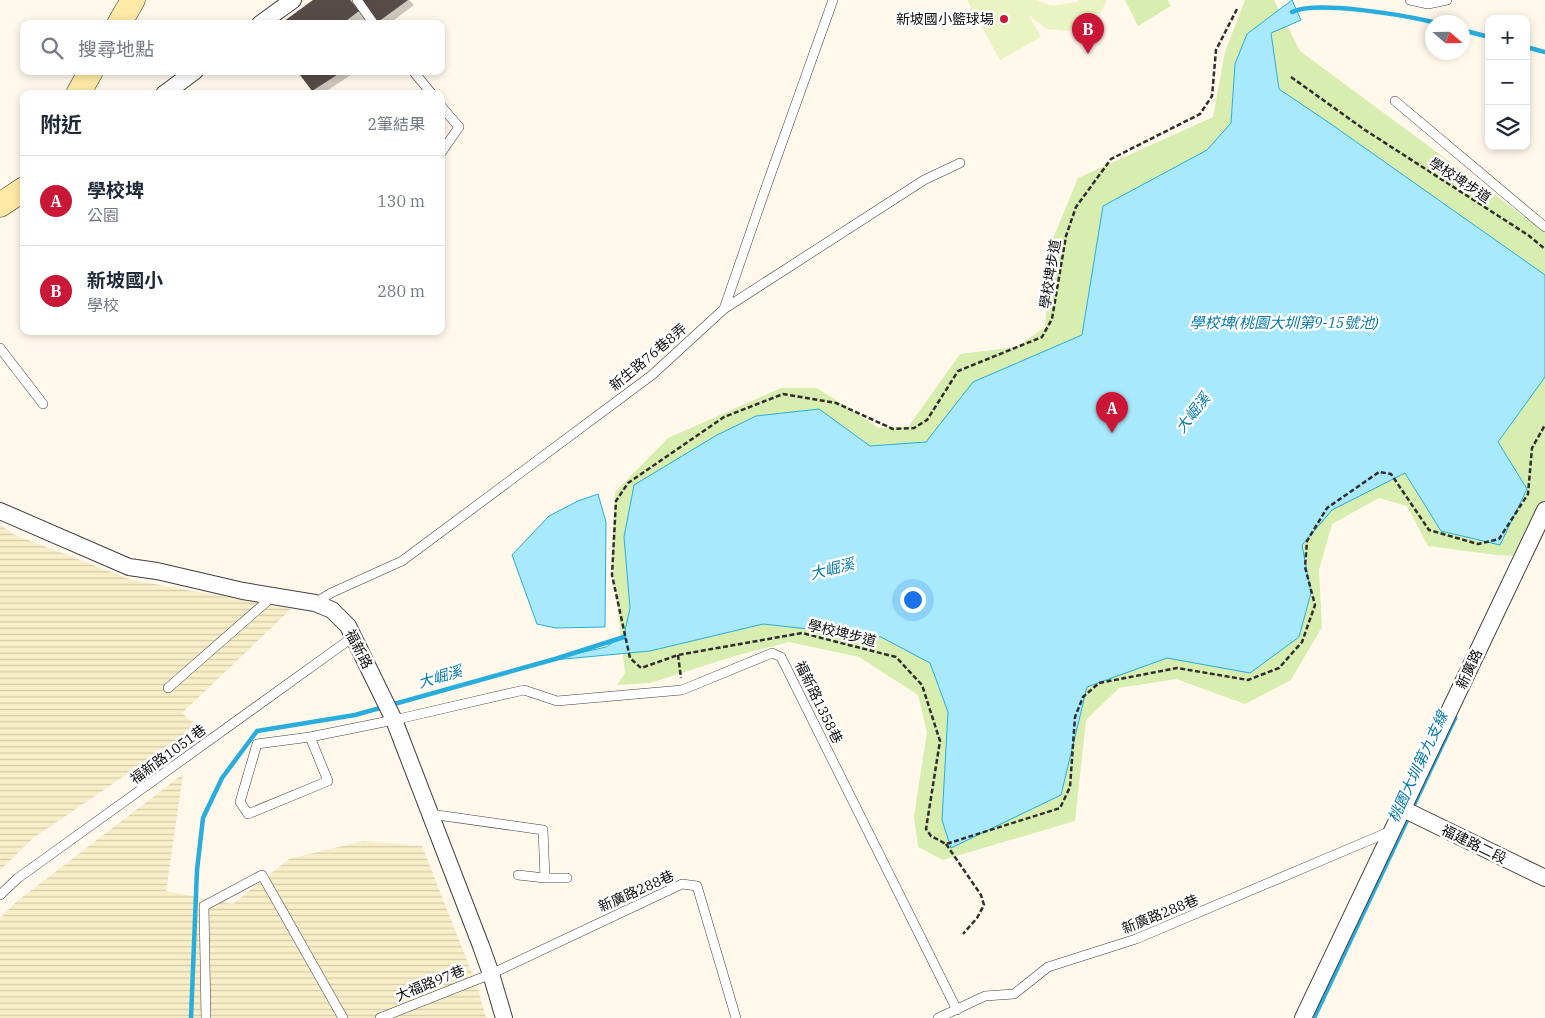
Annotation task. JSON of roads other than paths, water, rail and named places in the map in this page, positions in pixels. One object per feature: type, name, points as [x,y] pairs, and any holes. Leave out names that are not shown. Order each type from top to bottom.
[{"type":"main road","points":[[121,20],[133,0]]},
{"type":"main road","points":[[80,90],[89,75]]},
{"type":"main road","points":[[0,205],[20,192]]},
{"type":"street","points":[[265,20],[292,0]]},
{"type":"street","points":[[175,90],[191,75]]},
{"type":"street","name":"新廣路","points":[[1303,1018],[1545,510]]},
{"type":"street","name":"福新路","points":[[0,511],[129,567],[157,571],[243,591],[315,603],[332,610],[348,626],[394,720],[491,974],[504,1018]]},
{"type":"street","name":"福建路二段","points":[[1403,809],[1545,878]]},
{"type":"lane","points":[[357,0],[371,20]]},
{"type":"lane","name":"新生路76巷8弄","points":[[315,603],[331,593],[402,561],[652,375],[724,309],[833,0]]},
{"type":"lane","points":[[1410,0],[1428,4],[1447,0]]},
{"type":"lane","points":[[416,75],[429,90]]},
{"type":"lane","points":[[1396,101],[1545,227]]},
{"type":"lane","points":[[445,111],[459,128],[445,147]]},
{"type":"lane","points":[[724,309],[924,180],[960,163]]},
{"type":"lane","points":[[0,348],[43,404]]},
{"type":"lane","points":[[168,688],[273,596]]},
{"type":"lane","name":"福新路1051巷","points":[[0,895],[18,878],[353,637]]},
{"type":"lane","name":"福新路1358巷","points":[[310,737],[328,782],[248,814],[240,802],[257,744],[310,737],[524,690],[557,700],[682,690],[772,653],[781,657],[957,1010]]},
{"type":"lane","points":[[430,814],[543,830],[545,878]]},
{"type":"lane","name":"新廣路288巷","points":[[938,1018],[985,996],[1014,994],[1048,967],[1136,940],[1394,830]]},
{"type":"lane","points":[[206,1018],[204,906],[262,875],[343,1018]]},
{"type":"lane","points":[[518,875],[567,878]]},
{"type":"lane","name":"新廣路288巷","points":[[491,974],[682,884],[697,886],[736,1018]]},
{"type":"lane","name":"大福路97巷","points":[[380,1018],[491,974]]},
{"type":"water","name":"學校埤(桃園大圳第9-15號池)","points":[[1292,0],[1301,20],[1271,33],[1279,89],[1545,275],[1545,377],[1498,442],[1527,489],[1500,545],[1441,531],[1405,473],[1332,510],[1302,545],[1311,593],[1299,637],[1250,673],[1167,658],[1087,687],[1061,795],[951,848],[942,820],[948,712],[930,663],[881,637],[763,624],[650,651],[543,661],[606,647],[624,635],[630,608],[624,537],[634,485],[717,435],[756,416],[819,409],[870,446],[926,442],[973,382],[1082,335],[1103,206],[1207,150],[1231,123],[1235,64],[1247,34]]},
{"type":"water","points":[[598,494],[606,522],[605,627],[556,628],[537,624],[512,555],[549,516],[578,501]]},
{"type":"waterway","points":[[1292,12],[1303,9],[1339,8],[1425,20]]},
{"type":"waterway","name":"大崛溪","points":[[1470,32],[1485,36]]},
{"type":"waterway","name":"大崛溪","points":[[1530,48],[1545,52]]},
{"type":"waterway","name":"大崛溪","points":[[191,1018],[197,870],[203,818],[222,778],[257,731],[355,715],[555,659],[624,637]]},
{"type":"waterway","name":"桃園大圳第九支線","points":[[1412,809],[1455,718]]},
{"type":"waterway","name":"桃園大圳第九支線","points":[[1314,1018],[1409,816]]},
{"type":"place","name":"新坡國小籃球場","points":[[1004,19]]},
{"type":"place","name":"新坡國小","points":[[1088,54]]},
{"type":"place","name":"學校埤","points":[[1112,433]]}]
